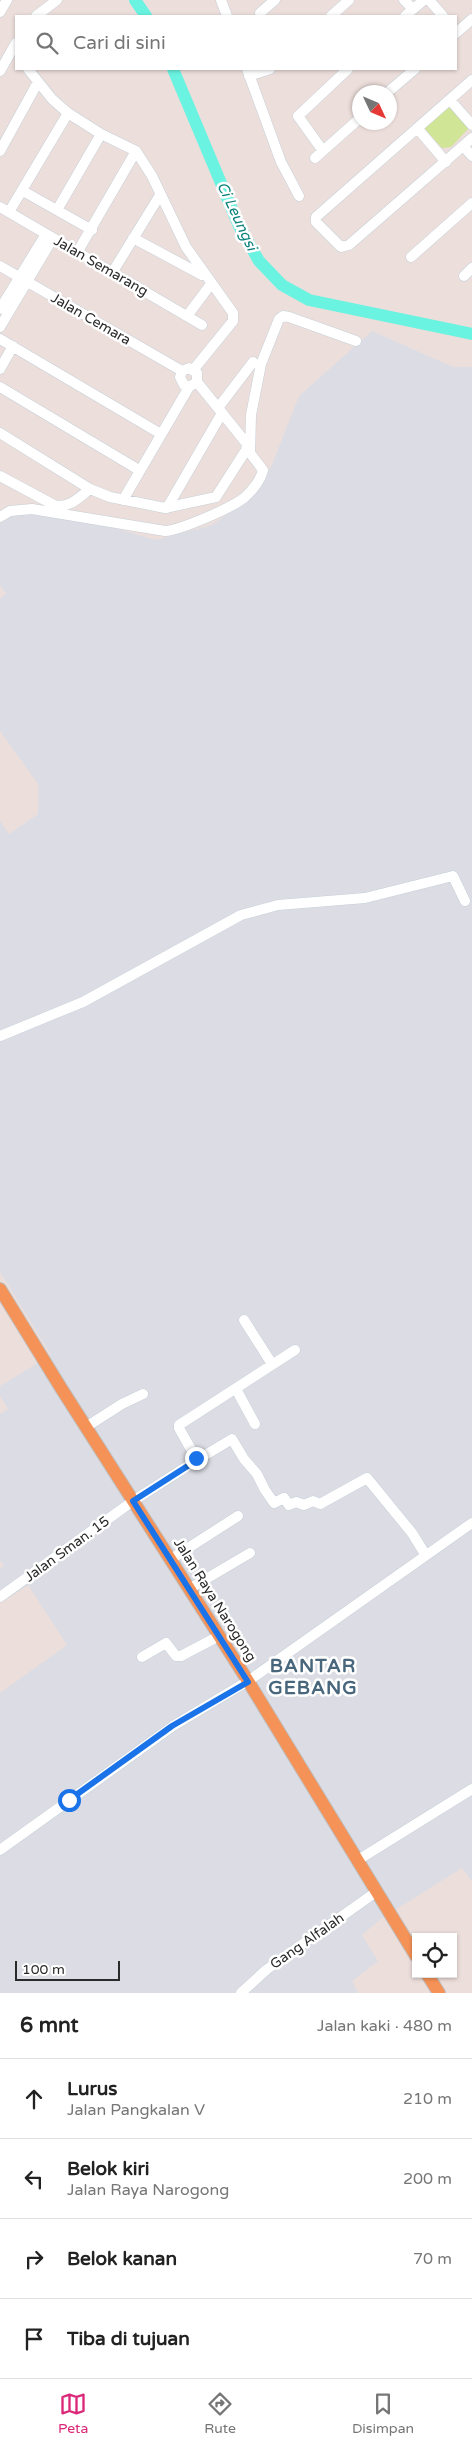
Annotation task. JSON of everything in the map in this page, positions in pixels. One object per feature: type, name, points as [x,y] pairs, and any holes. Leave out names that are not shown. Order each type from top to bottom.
[{"type":"main road","name":"Jalan Raya Narogong","points":[[0,1289],[4,1303],[171,1559],[412,1950]]},
{"type":"main road","points":[[430,1978],[439,1993]]},
{"type":"street","points":[[0,12],[7,0]]},
{"type":"street","points":[[37,15],[57,0]]},
{"type":"street","points":[[221,0],[227,15]]},
{"type":"street","points":[[332,15],[349,0]]},
{"type":"street","points":[[404,0],[409,13],[424,0]]},
{"type":"street","points":[[429,0],[442,15]]},
{"type":"street","points":[[260,13],[273,1]]},
{"type":"street","points":[[457,31],[472,19]]},
{"type":"street","points":[[0,69],[15,48]]},
{"type":"street","points":[[29,70],[52,99],[68,113],[101,134],[136,151],[186,247],[233,313],[234,318],[194,369]]},
{"type":"street","points":[[263,70],[248,72],[281,162],[300,196]]},
{"type":"street","points":[[323,150],[298,116],[347,70]]},
{"type":"street","points":[[396,85],[414,70]]},
{"type":"street","points":[[472,80],[316,217],[316,222],[341,247],[349,245],[472,138]]},
{"type":"street","points":[[0,151],[38,82]]},
{"type":"street","points":[[450,100],[472,124]]},
{"type":"street","points":[[4,210],[23,190],[68,113]]},
{"type":"street","points":[[315,158],[352,125]]},
{"type":"street","points":[[417,128],[446,162]]},
{"type":"street","points":[[57,210],[101,134]]},
{"type":"street","points":[[463,146],[472,156]]},
{"type":"street","points":[[78,251],[92,230],[136,151]]},
{"type":"street","points":[[23,190],[92,230]]},
{"type":"street","points":[[112,272],[160,195]]},
{"type":"street","points":[[411,257],[472,203]]},
{"type":"street","name":"Jalan Semarang","points":[[4,210],[78,251],[202,325]]},
{"type":"street","points":[[0,327],[23,280],[49,236]]},
{"type":"street","points":[[132,238],[209,281]]},
{"type":"street","name":"Jalan Cemara","points":[[0,266],[182,371]]},
{"type":"street","points":[[464,276],[472,268]]},
{"type":"street","points":[[0,309],[23,280]]},
{"type":"street","points":[[187,316],[209,281]]},
{"type":"street","points":[[0,517],[10,511],[32,509],[166,531],[182,528],[240,501],[250,492],[262,474],[262,467],[250,453],[251,415],[261,364],[281,317],[284,316],[317,326],[356,340]]},
{"type":"street","points":[[0,338],[160,434]]},
{"type":"street","points":[[0,369],[12,346]]},
{"type":"street","points":[[168,508],[220,411],[252,362]]},
{"type":"street","points":[[0,433],[90,489],[123,500],[168,508],[217,496],[246,450],[246,441],[220,411],[193,385],[181,382],[182,371],[189,368],[194,369]]},
{"type":"street","points":[[123,500],[160,434],[193,385],[197,373],[194,369]]},
{"type":"street","points":[[0,387],[139,470]]},
{"type":"street","points":[[0,476],[61,507],[68,506],[90,489]]},
{"type":"street","points":[[0,1036],[83,1002],[232,919],[262,908],[365,898],[453,876],[466,901]]},
{"type":"street","points":[[244,1320],[272,1364]]},
{"type":"street","points":[[197,1460],[179,1424],[295,1350]]},
{"type":"street","points":[[236,1389],[255,1424]]},
{"type":"street","points":[[86,1427],[122,1404],[143,1394]]},
{"type":"street","name":"Jalan Sman. 15","points":[[0,1597],[133,1501],[232,1439],[244,1459],[257,1474],[274,1503],[284,1498],[289,1505],[296,1502],[304,1505],[313,1501],[320,1504],[367,1478],[412,1533],[425,1554]]},
{"type":"street","points":[[171,1559],[238,1516]]},
{"type":"street","points":[[0,1850],[172,1726],[248,1682],[425,1554],[472,1523]]},
{"type":"street","points":[[189,1589],[250,1553]]},
{"type":"street","points":[[142,1657],[166,1643],[176,1656],[181,1656],[219,1636]]},
{"type":"street","points":[[358,1860],[472,1788]]},
{"type":"street","name":"Gang Alfalah","points":[[241,1993],[266,1970],[376,1892]]},
{"type":"shaded area","points":[[372,331],[453,367],[472,367],[472,1882],[462,1868],[381,1919],[362,1935],[378,1961],[352,1981],[358,1993],[0,1993],[0,1693],[67,1645],[28,1585],[9,1598],[0,1590],[0,1569],[4,1566],[0,1561],[0,1414],[8,1409],[0,1396],[0,1386],[51,1355],[0,1272],[0,821],[9,834],[38,814],[38,784],[0,731],[0,598],[6,594],[0,585],[0,523],[21,510],[46,509],[156,540],[212,525],[249,498],[271,467],[299,396]]},
{"type":"green space","points":[[450,105],[468,124],[468,129],[451,147],[442,148],[424,128]]},
{"type":"waterway","name":"Ci Leungsi","points":[[135,0],[145,15]]},
{"type":"waterway","name":"Ci Leungsi","points":[[173,70],[239,226],[259,261],[282,285],[309,300],[472,334]]},
{"type":"district","name":"BANTAR GEBANG","points":[[313,1677]]},
{"type":"route","points":[[69,1800],[172,1726],[248,1682],[133,1501],[197,1460],[196,1458]]}]
